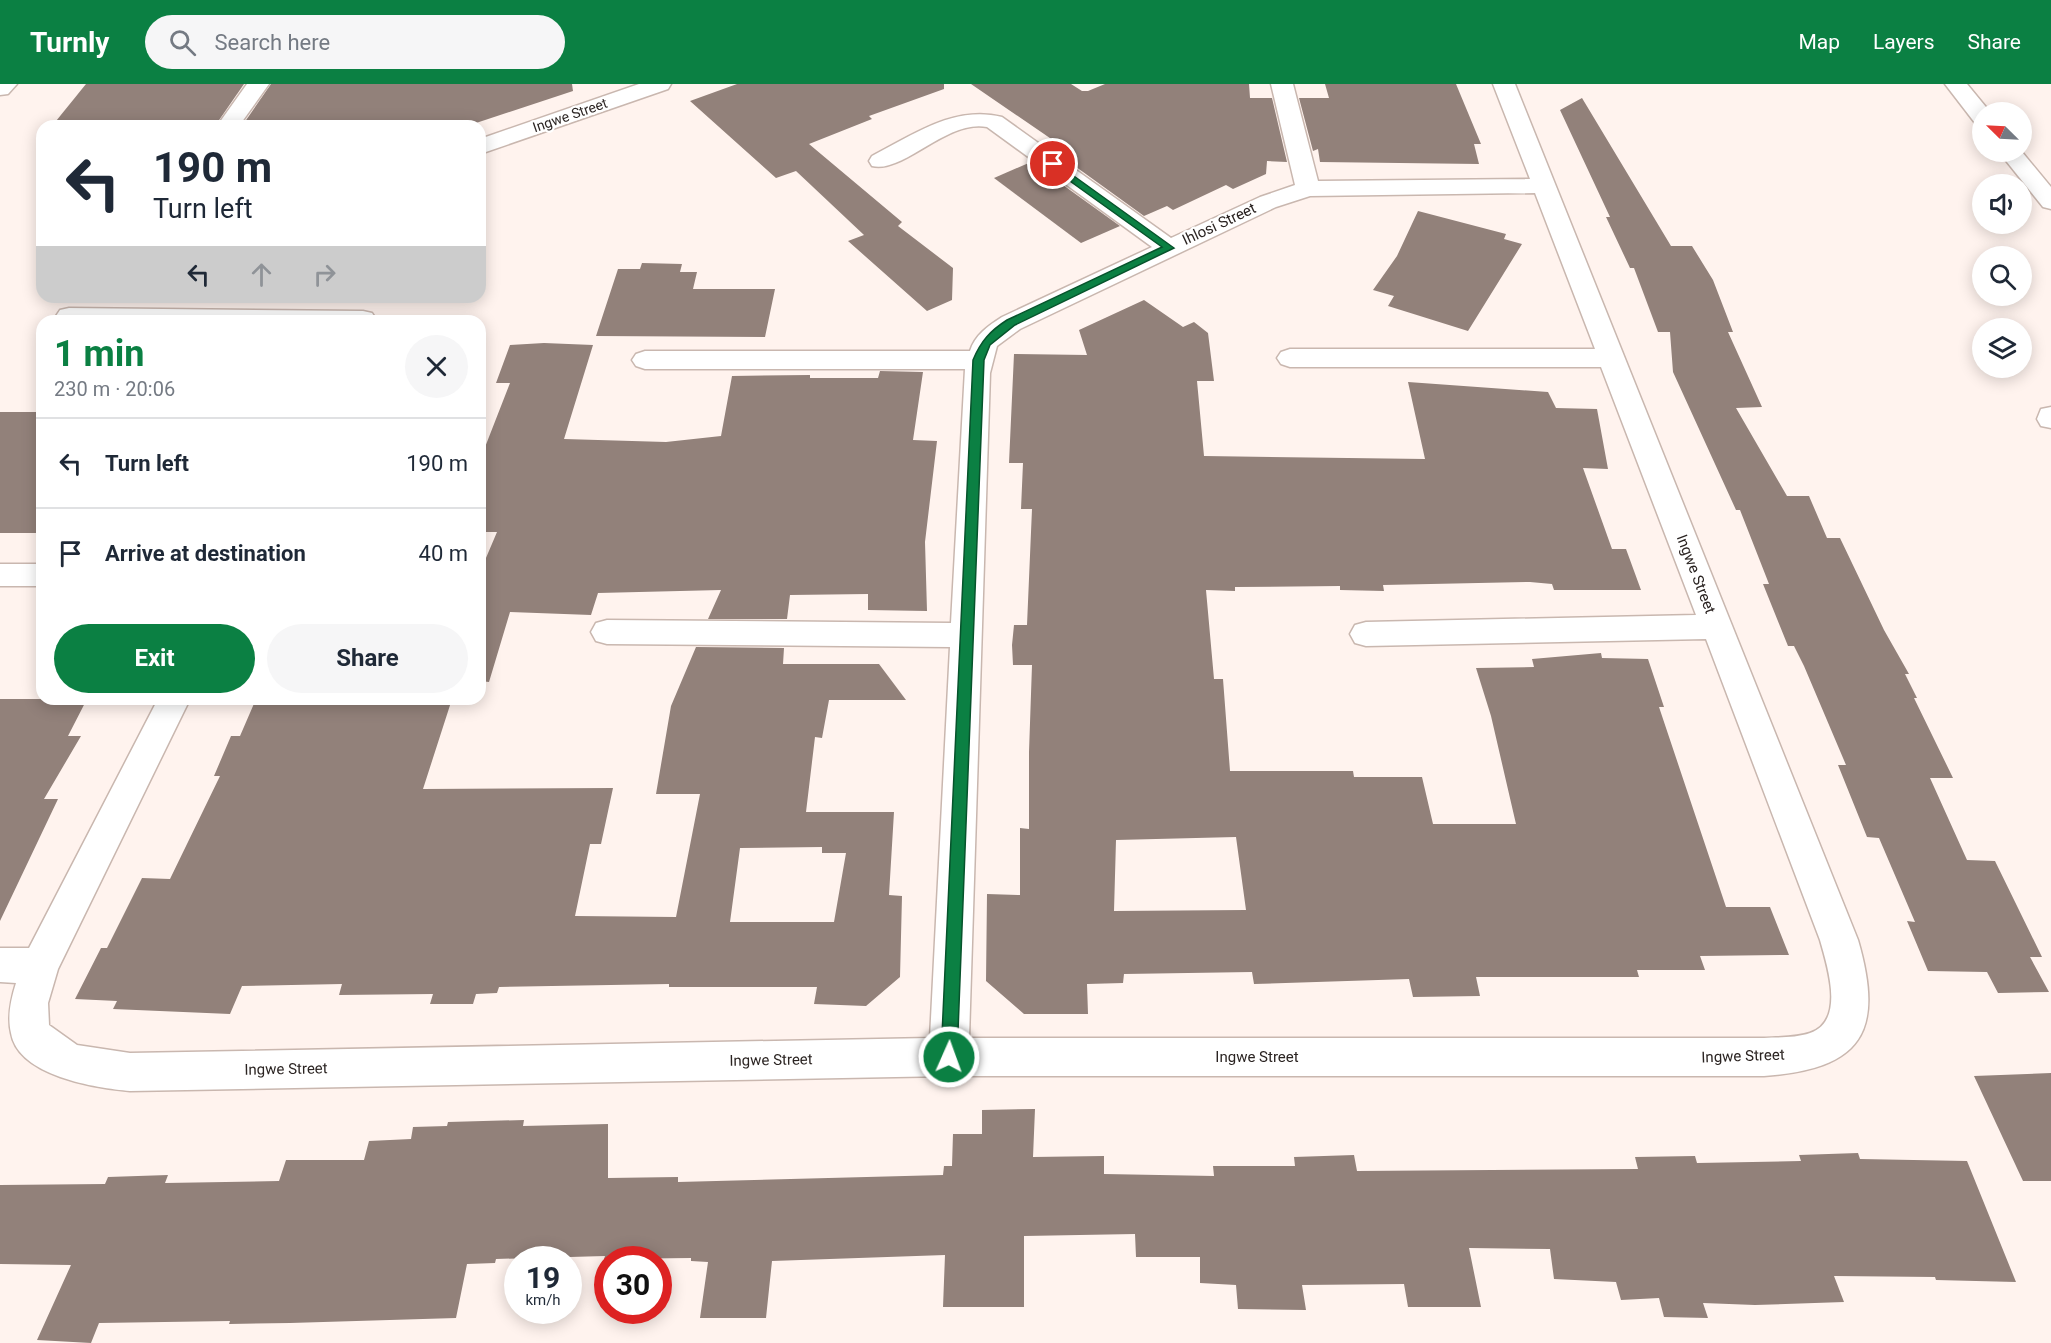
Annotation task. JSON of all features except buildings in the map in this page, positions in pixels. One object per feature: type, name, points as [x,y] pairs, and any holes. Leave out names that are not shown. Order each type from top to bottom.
[{"type":"street","points":[[0,89],[6,84]]},
{"type":"street","points":[[232,120],[258,84]]},
{"type":"street","name":"Ingwe Street","points":[[486,145],[658,84]]},
{"type":"street","points":[[1282,84],[1308,189]]},
{"type":"street","name":"Ingwe Street","points":[[171,705],[40,966],[29,1003],[30,1034],[52,1054],[87,1068],[142,1071],[949,1057],[1764,1057],[1811,1052],[1838,1039],[1850,1012],[1851,980],[1845,960],[1504,84]]},
{"type":"street","points":[[1956,84],[1972,104]]},
{"type":"street","points":[[880,161],[963,121],[984,118],[994,122],[1169,248]]},
{"type":"street","points":[[2018,162],[2051,202]]},
{"type":"street","name":"Ihlosi Street","points":[[949,1057],[979,360],[985,344],[995,333],[1011,323],[1268,201],[1308,189],[1544,186]]},
{"type":"street","points":[[143,315],[366,312]]},
{"type":"street","points":[[1290,358],[1611,358]]},
{"type":"street","points":[[645,360],[979,360]]},
{"type":"street","points":[[0,575],[36,575]]},
{"type":"street","points":[[1366,634],[1717,627]]},
{"type":"street","points":[[608,632],[967,635]]},
{"type":"street","points":[[0,965],[40,966]]},
{"type":"route","points":[[949,1057],[979,360],[985,344],[995,333],[1011,323],[1169,248],[1053,164]]}]
